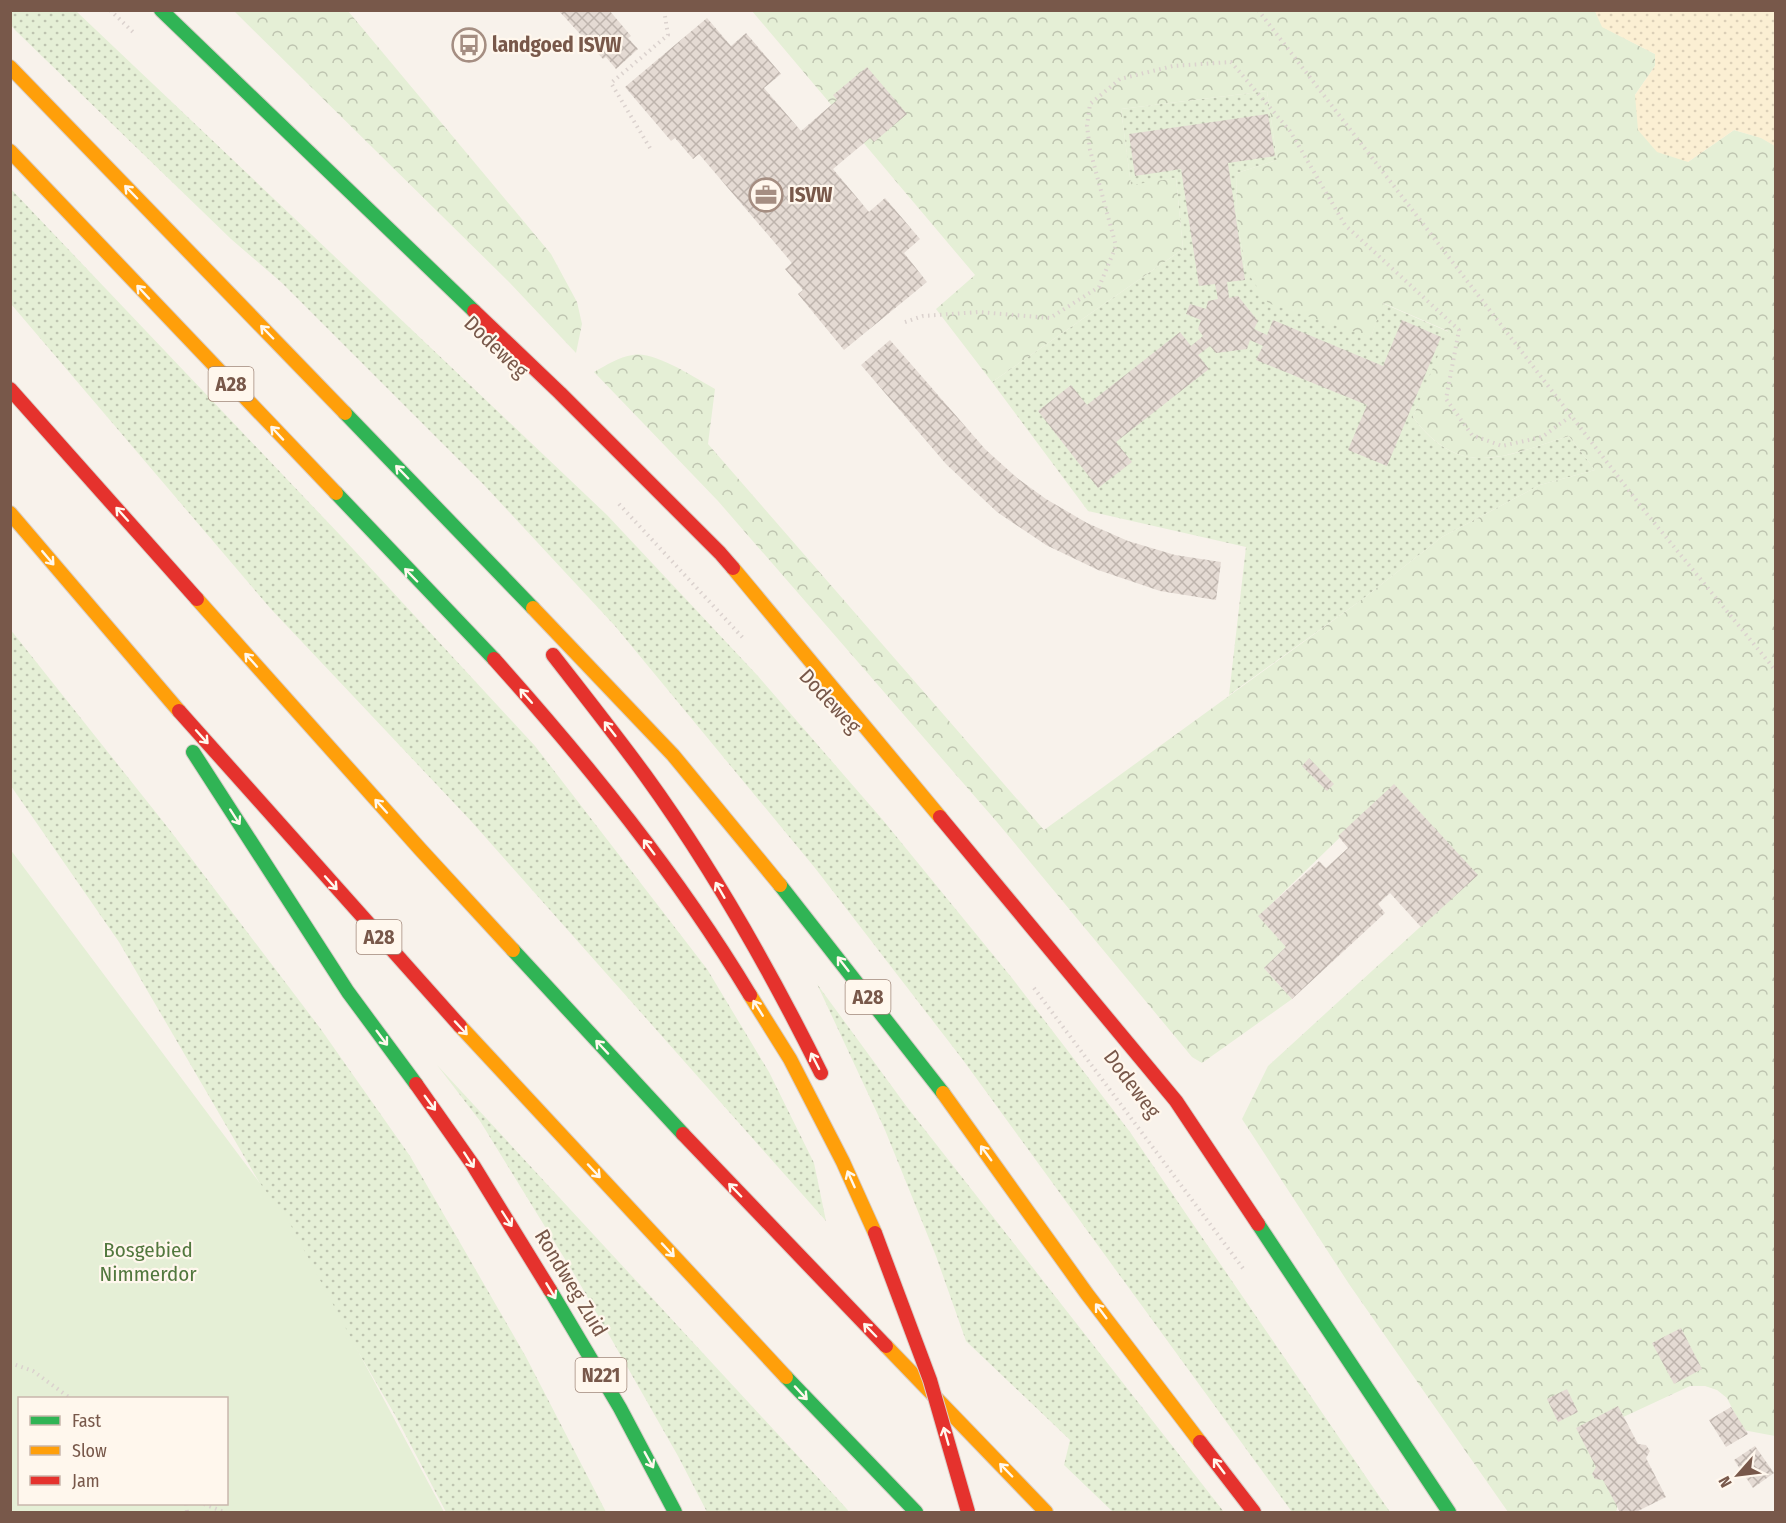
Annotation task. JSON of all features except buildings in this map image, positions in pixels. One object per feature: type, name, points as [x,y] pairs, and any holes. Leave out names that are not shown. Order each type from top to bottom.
[{"type":"main road","name":"Dodeweg","points":[[161,10],[560,393],[720,553],[1176,1101],[1449,1512]]},
{"type":"main road","name":"A28","points":[[10,67],[674,755],[795,903],[933,1079],[1088,1294],[1254,1512]]},
{"type":"main road","name":"A28","points":[[10,151],[495,660],[589,767],[670,875],[728,958],[790,1059],[843,1162],[875,1233],[930,1380],[968,1512]]},
{"type":"main road","points":[[10,389],[420,849],[709,1162],[1046,1512]]},
{"type":"main road","name":"A28","points":[[10,513],[135,662],[431,996],[916,1512]]},
{"type":"main road","name":"A28","points":[[443,514],[523,616]]},
{"type":"main road","points":[[544,645],[645,775],[710,872],[798,1026],[830,1090]]},
{"type":"main road","name":"A28","points":[[135,662],[348,992],[416,1084]]},
{"type":"main road","name":"Rondweg Zuid","points":[[416,1084],[444,1122],[521,1241],[593,1360],[652,1465],[675,1512]]},
{"type":"main road","name":"A28","points":[[865,1177],[875,1233]]},
{"type":"path","points":[[110,10],[136,35]]},
{"type":"path","points":[[650,148],[610,83],[668,35],[664,10]]},
{"type":"path","points":[[1258,10],[1647,514],[1776,671]]},
{"type":"path","points":[[905,322],[923,316],[979,312],[1050,318],[1099,287],[1116,246],[1090,150],[1087,126],[1090,104],[1120,79],[1173,66],[1231,62],[1290,131],[1345,225],[1459,330],[1446,399],[1472,435],[1502,446],[1542,437],[1571,416]]},
{"type":"path","points":[[619,504],[748,644]]},
{"type":"path","name":"Dodeweg","points":[[1030,982],[1251,1279]]},
{"type":"path","points":[[10,1363],[33,1371],[69,1397]]},
{"type":"path","points":[[208,1505],[224,1512]]},
{"type":"green space","points":[[10,11],[76,11],[607,515],[757,675],[882,819],[1012,978],[1130,1132],[1390,1512],[1292,1512],[963,1060],[815,868],[615,626],[484,485],[282,283],[231,239],[15,30],[11,25]]},
{"type":"green space","points":[[234,11],[348,11],[551,254],[577,302],[582,324],[576,353],[509,282]]},
{"type":"green space","points":[[752,11],[1595,11],[1603,27],[1655,54],[1655,66],[1635,95],[1688,162],[1734,130],[1762,138],[1775,146],[1775,1436],[1743,1430],[1727,1398],[1717,1390],[1705,1386],[1690,1386],[1619,1419],[1620,1498],[1616,1512],[1508,1512],[1349,1284],[1242,1119],[1268,1066],[1477,875],[1394,785],[1259,916],[1286,947],[1264,968],[1292,999],[1202,1063],[1192,1057],[997,822],[718,501],[594,372],[622,358],[642,355],[675,366],[715,389],[708,444],[1044,830],[1364,598],[1442,537],[1540,485],[1595,470],[1569,436],[1504,456],[1485,458],[1466,456],[1448,450],[1431,437],[1413,417],[1448,331],[1383,303],[1371,337],[1268,303],[1245,269],[1236,211],[1237,173],[1277,160],[1267,91],[1121,109],[1131,185],[1176,178],[1183,249],[992,382],[936,309],[975,275]]},
{"type":"green space","points":[[1267,91],[1277,160],[1237,173],[1236,211],[1245,269],[1371,337],[1382,303],[1449,332],[1413,417],[1431,437],[1448,450],[1466,456],[1485,458],[1504,456],[1569,436],[1595,470],[1540,485],[1442,537],[1364,598],[1229,695],[1246,547],[1088,511],[992,382],[1183,249],[1176,178],[1131,186],[1121,109]]},
{"type":"green space","points":[[10,188],[341,536],[535,746],[707,969],[769,1072],[814,1163],[826,1221],[471,821],[270,608],[11,304]]},
{"type":"green space","points":[[10,629],[169,829],[320,1028],[410,1156],[526,1357],[606,1512],[446,1512],[395,1415],[119,942],[11,786]]},
{"type":"green space","name":"Bosgebied Nimmerdor","points":[[10,849],[289,1222],[444,1512],[11,1512]]},
{"type":"green space","points":[[817,984],[907,1107],[1224,1512],[1113,1512],[1064,1465],[1070,1440],[966,1341],[936,1256],[885,1130]]},
{"type":"green space","points":[[437,1065],[849,1512],[707,1512],[678,1456],[576,1277],[480,1121]]},
{"type":"sand","points":[[1595,11],[1775,11],[1775,146],[1761,138],[1734,130],[1688,162],[1657,152],[1638,130],[1635,95],[1655,66],[1655,54],[1602,27]]},
{"type":"traffic: fast","points":[[161,10],[474,311]]},
{"type":"traffic: fast","points":[[345,413],[533,608]]},
{"type":"traffic: fast","points":[[336,493],[494,659]]},
{"type":"traffic: fast","points":[[193,752],[348,992],[416,1084]]},
{"type":"traffic: fast","points":[[780,885],[943,1093]]},
{"type":"traffic: fast","points":[[513,950],[683,1134]]},
{"type":"traffic: fast","points":[[1258,1224],[1449,1512]]},
{"type":"traffic: fast","points":[[550,1290],[620,1408],[675,1512]]},
{"type":"traffic: fast","points":[[786,1377],[916,1512]]},
{"type":"traffic: slow","points":[[10,67],[345,413]]},
{"type":"traffic: slow","points":[[10,151],[336,493]]},
{"type":"traffic: slow","points":[[10,513],[179,711]]},
{"type":"traffic: slow","points":[[733,568],[940,817]]},
{"type":"traffic: slow","points":[[197,599],[513,950]]},
{"type":"traffic: slow","points":[[533,608],[673,755],[780,885]]},
{"type":"traffic: slow","points":[[750,995],[790,1059],[843,1162],[875,1233]]},
{"type":"traffic: slow","points":[[460,1026],[786,1377]]},
{"type":"traffic: slow","points":[[943,1093],[1087,1294],[1200,1442]]},
{"type":"traffic: slow","points":[[886,1346],[1046,1512]]},
{"type":"traffic: jam","points":[[474,311],[560,393],[733,568]]},
{"type":"traffic: jam","points":[[10,389],[197,599]]},
{"type":"traffic: jam","points":[[553,655],[645,775],[717,883],[761,958],[821,1073]]},
{"type":"traffic: jam","points":[[494,659],[630,821],[692,906],[750,995]]},
{"type":"traffic: jam","points":[[179,711],[460,1026]]},
{"type":"traffic: jam","points":[[940,817],[1176,1101],[1258,1224]]},
{"type":"traffic: jam","points":[[416,1084],[473,1165],[550,1290]]},
{"type":"traffic: jam","points":[[683,1134],[886,1346]]},
{"type":"traffic: jam","points":[[875,1233],[930,1380],[968,1512]]},
{"type":"traffic: jam","points":[[1200,1442],[1254,1512]]},
{"type":"place","name":"landgoed ISVW","points":[[469,45]]},
{"type":"place","name":"ISVW","points":[[766,195]]}]
